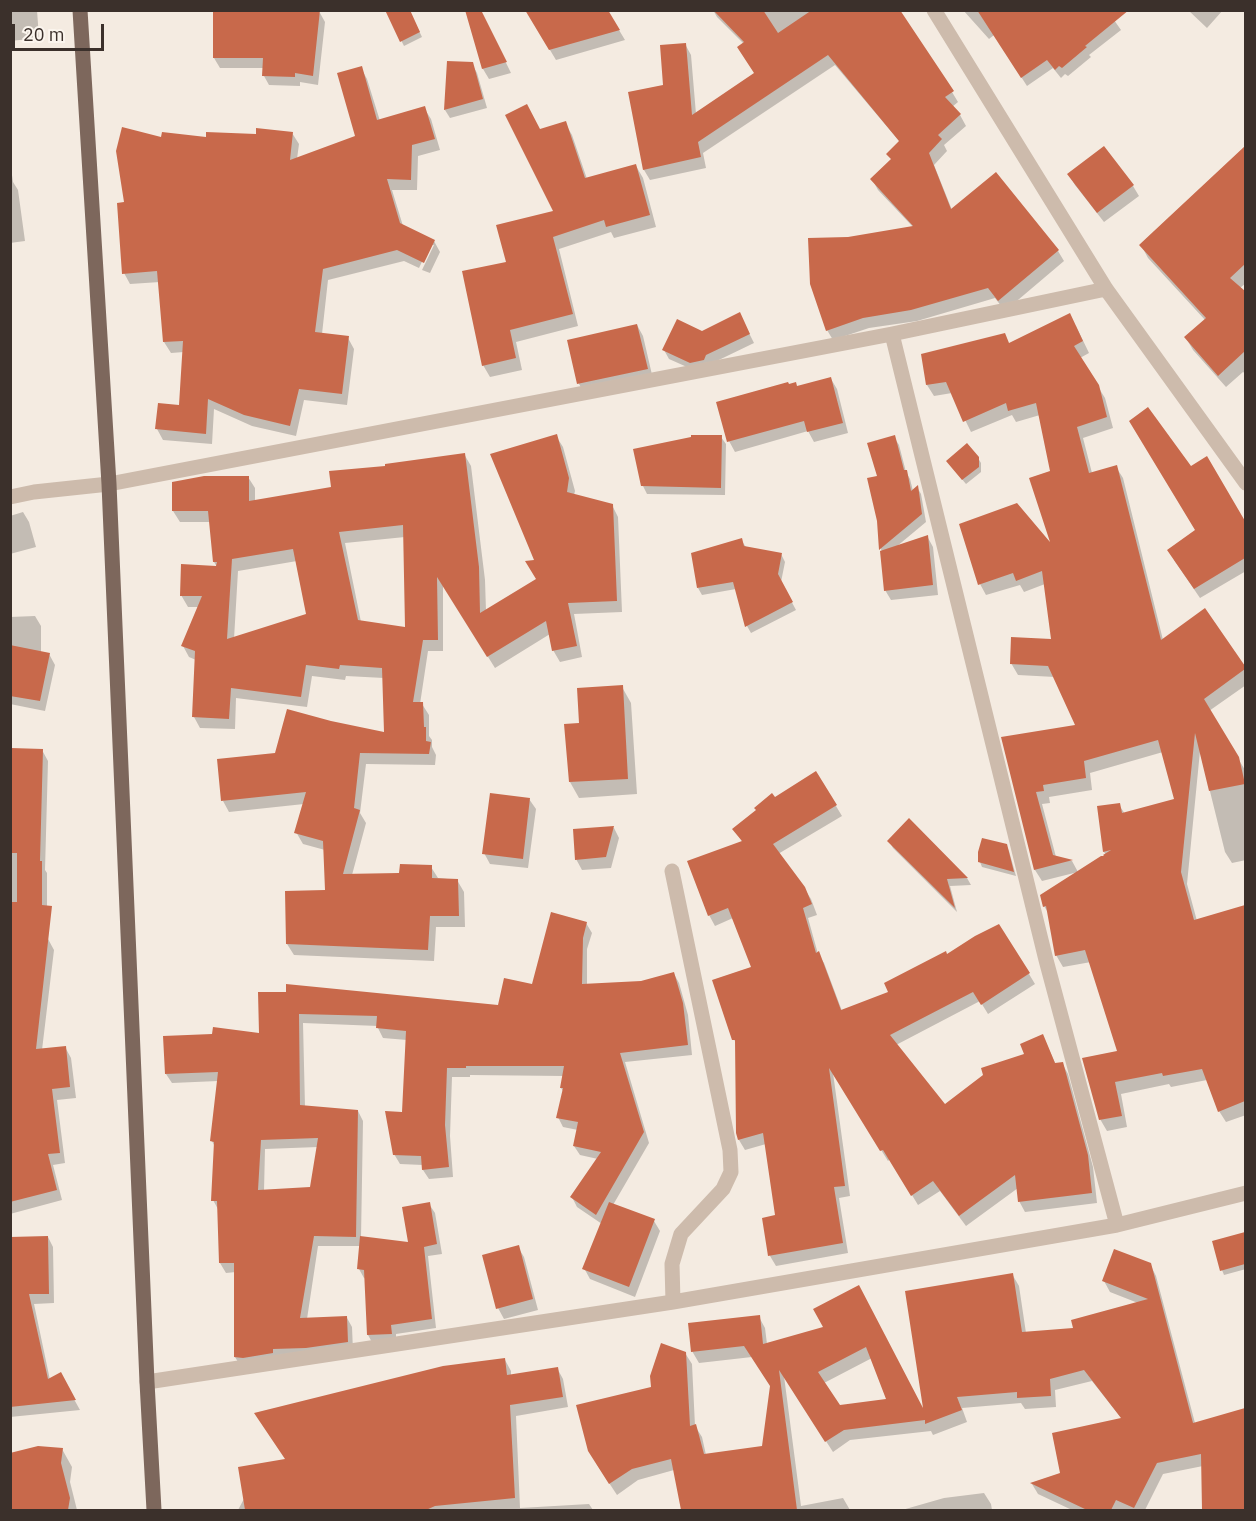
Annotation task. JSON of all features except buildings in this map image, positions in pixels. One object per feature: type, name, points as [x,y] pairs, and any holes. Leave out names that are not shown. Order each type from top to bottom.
[{"type":"main road","points":[[80,10],[109,484],[154,1510]]},
{"type":"street","points":[[934,10],[1106,289],[1245,483]]},
{"type":"street","points":[[10,497],[34,492],[109,484],[892,334],[1106,289]]},
{"type":"street","points":[[892,334],[1044,949],[1117,1225]]},
{"type":"street","points":[[672,872],[730,1150],[731,1173],[723,1189],[681,1234],[672,1264],[673,1302]]},
{"type":"street","points":[[147,1383],[673,1302],[1117,1225],[1245,1193]]}]
